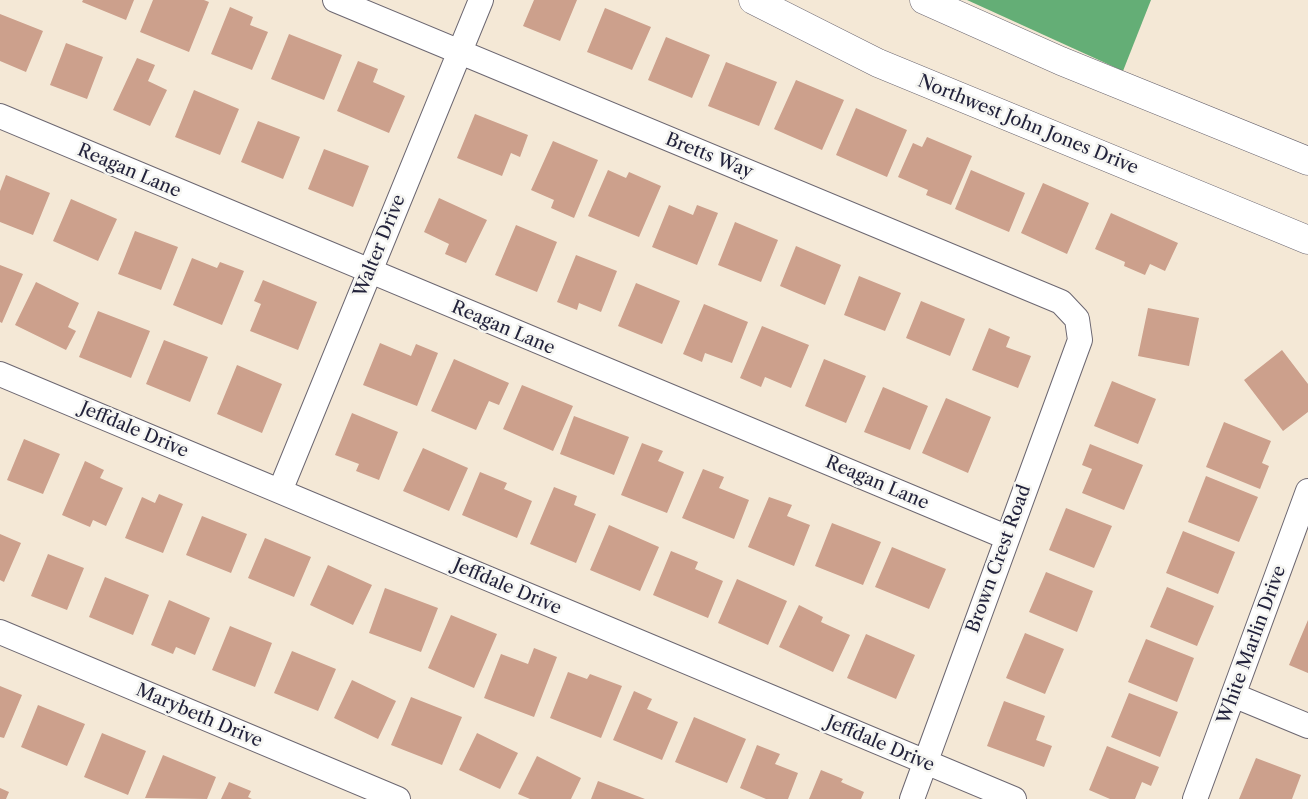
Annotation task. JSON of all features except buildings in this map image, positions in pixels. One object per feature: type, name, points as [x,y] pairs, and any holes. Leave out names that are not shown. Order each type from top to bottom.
[{"type":"main road","name":"Northwest John Jones Drive","points":[[753,0],[878,63],[1308,240]]},
{"type":"main road","points":[[924,0],[1061,61],[1308,161]]},
{"type":"street","name":"Bretts Way","points":[[335,0],[1061,302],[1077,319]]},
{"type":"street","name":"Walter Drive","points":[[280,491],[481,0]]},
{"type":"street","name":"Reagan Lane","points":[[0,116],[1006,538]]},
{"type":"street","name":"Brown Crest Road","points":[[912,799],[1080,340],[1077,319]]},
{"type":"street","name":"Jeffdale Drive","points":[[0,374],[1014,799]]},
{"type":"street","name":"White Marlin Drive","points":[[1195,799],[1308,491]]},
{"type":"street","name":"Marybeth Drive","points":[[0,632],[398,799]]},
{"type":"street","points":[[1233,695],[1308,726]]},
{"type":"green space","points":[[967,0],[1151,0],[1123,71]]}]
